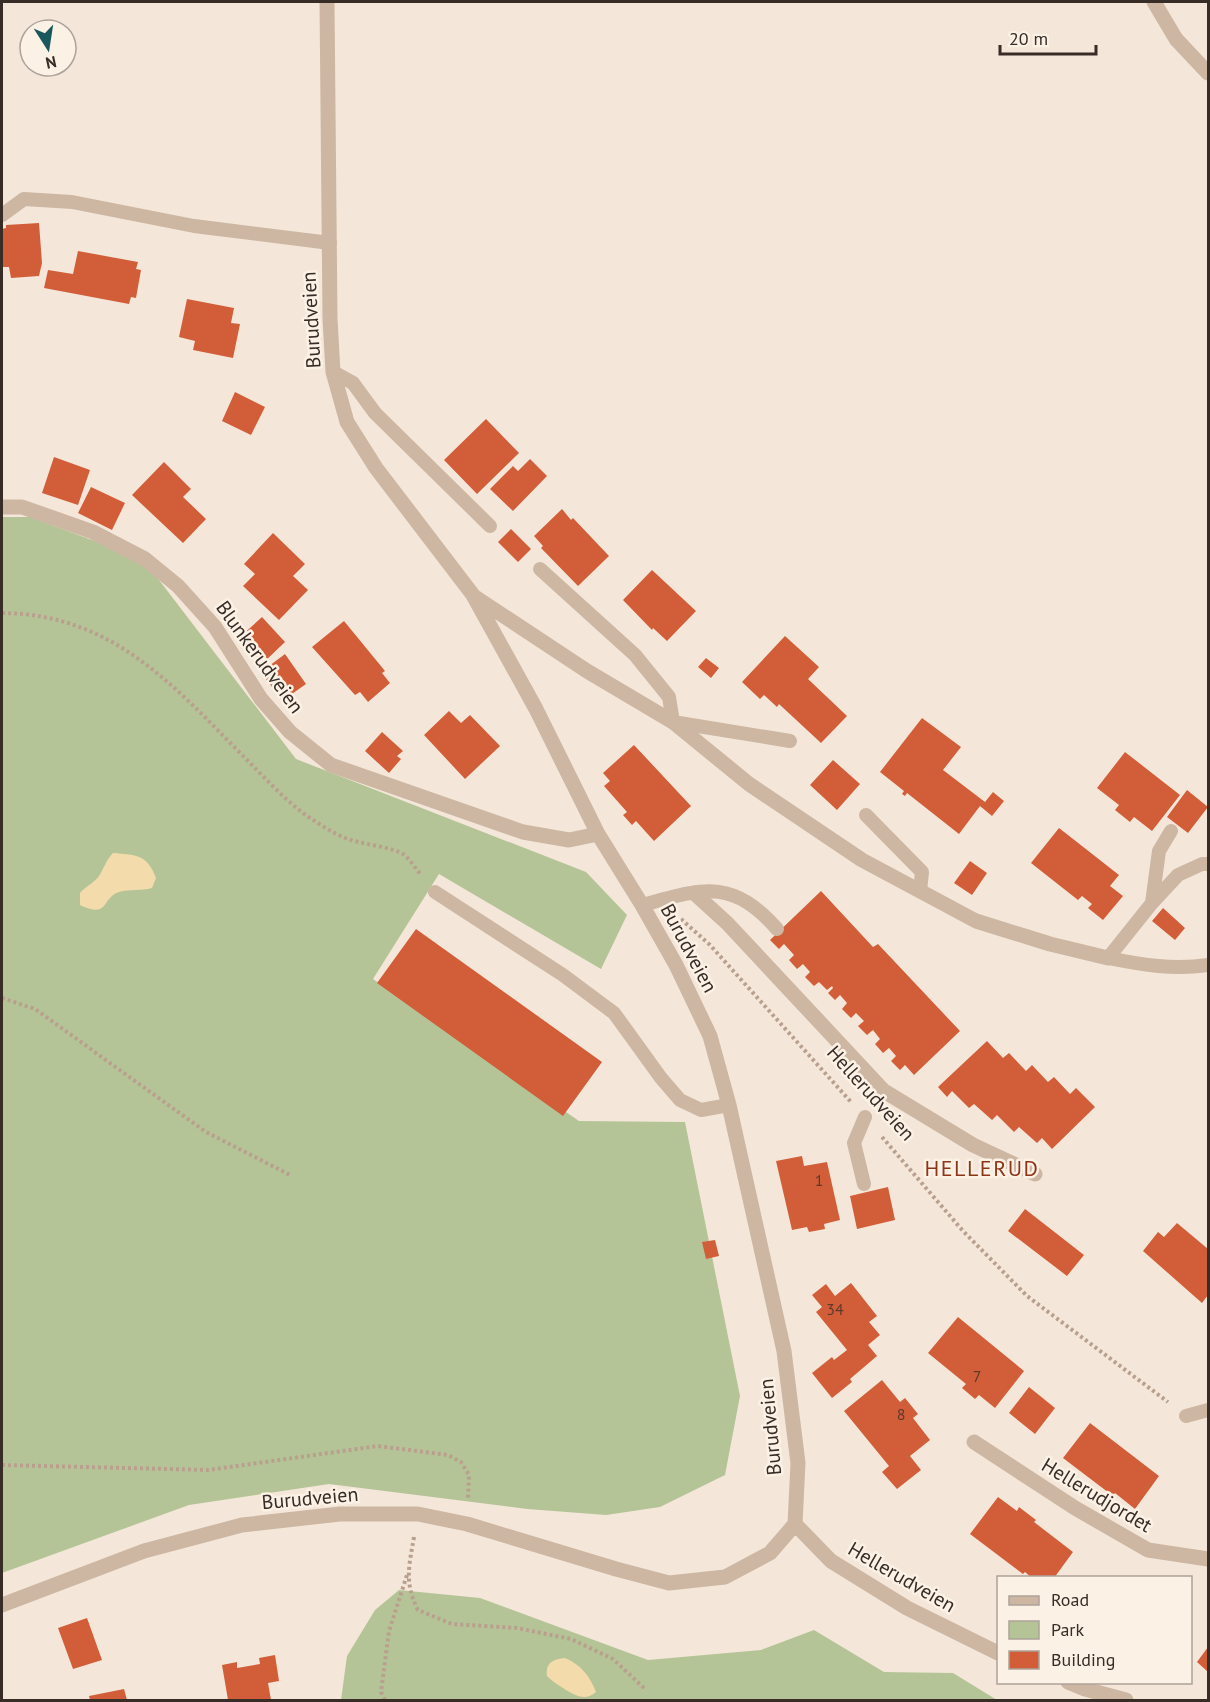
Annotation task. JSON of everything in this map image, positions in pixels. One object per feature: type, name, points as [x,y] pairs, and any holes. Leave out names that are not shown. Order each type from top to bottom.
[{"type":"street","name":"Burudveien","points":[[2,1605],[144,1551],[242,1525],[340,1514],[418,1514],[467,1524],[669,1583],[725,1577],[770,1553],[795,1524],[798,1463],[784,1351],[729,1105],[710,1036],[676,965],[598,834],[536,709],[473,595],[376,468],[347,422],[333,372],[330,319],[327,2]]},
{"type":"street","points":[[1154,2],[1176,39],[1209,73]]},
{"type":"street","name":"Blunkerudveien","points":[[2,507],[22,507],[93,532],[145,559],[178,586],[215,627],[261,699],[290,732],[331,765],[523,832],[569,840],[598,834]]},
{"type":"street","name":"Burudveien","points":[[473,595],[587,671],[673,722],[749,784],[862,860],[976,921],[1050,944],[1108,958]]},
{"type":"street","points":[[694,893],[727,923],[884,1091],[973,1145],[1035,1174]]},
{"type":"street","name":"Hellerudjordet","points":[[974,1442],[1075,1508],[1148,1550],[1209,1559]]},
{"type":"street","name":"Hellerudveien","points":[[795,1524],[831,1561],[907,1608],[997,1652]]},
{"type":"street","points":[[1071,1684],[1126,1701]]},
{"type":"lane","points":[[2,215],[24,199],[72,202],[194,226],[330,243]]},
{"type":"lane","points":[[333,372],[353,383],[375,413],[490,526]]},
{"type":"lane","points":[[540,569],[635,655],[669,697],[673,722],[790,741]]},
{"type":"lane","points":[[866,815],[922,872],[920,891]]},
{"type":"lane","points":[[1152,903],[1160,851],[1171,831]]},
{"type":"lane","points":[[1209,864],[1202,864],[1178,875],[1152,903],[1108,958],[1184,969],[1209,965]]},
{"type":"lane","points":[[642,905],[677,895],[723,891],[736,895],[753,906],[777,929]]},
{"type":"lane","points":[[435,892],[563,975],[614,1013],[661,1078],[680,1100],[700,1110],[729,1105]]},
{"type":"lane","points":[[864,1184],[855,1143],[866,1118]]},
{"type":"lane","points":[[1186,1416],[1209,1410]]},
{"type":"path","points":[[2,613],[25,613],[67,621],[96,632],[126,649],[194,706],[304,814],[349,839],[403,854],[435,892]]},
{"type":"path","name":"Hellerudveien","points":[[660,900],[710,945],[866,1118],[963,1231],[1027,1296],[1186,1416]]},
{"type":"path","points":[[2,998],[35,1010],[206,1132],[292,1176]]},
{"type":"path","points":[[2,1465],[208,1470],[378,1446],[426,1451],[448,1455],[461,1462],[469,1475],[467,1524]]},
{"type":"path","points":[[384,1701],[381,1692],[389,1631],[407,1574],[418,1514]]},
{"type":"path","points":[[407,1574],[411,1596],[418,1610],[452,1624],[517,1628],[571,1639],[613,1659],[645,1689]]},
{"type":"green space","points":[[2,517],[30,517],[143,559],[296,759],[586,872],[627,915],[601,969],[439,874],[373,979],[579,1121],[685,1122],[740,1396],[725,1475],[660,1507],[606,1515],[527,1509],[329,1484],[189,1505],[2,1573]]},
{"type":"green space","points":[[399,1590],[480,1598],[648,1660],[761,1650],[814,1630],[884,1672],[953,1673],[997,1700],[341,1700],[347,1656],[375,1610]]},
{"type":"sand","points":[[113,853],[134,855],[145,860],[156,878],[152,888],[119,892],[113,895],[101,909],[90,909],[80,905],[80,893],[97,878]]},
{"type":"sand","points":[[565,1658],[584,1672],[596,1692],[588,1697],[575,1695],[547,1676],[547,1668],[551,1662]]},
{"type":"building","points":[[39,223],[42,263],[39,276],[11,278],[9,267],[2,267],[2,229],[6,228],[6,225]]},
{"type":"building","points":[[78,251],[138,262],[136,269],[141,270],[136,298],[131,297],[129,304],[44,288],[48,270],[73,274]]},
{"type":"building","points":[[187,299],[234,308],[231,323],[240,324],[233,358],[193,350],[195,341],[179,337]]},
{"type":"building","points":[[235,392],[265,407],[251,435],[222,421]]},
{"type":"building","points":[[486,419],[519,453],[477,494],[444,460]]},
{"type":"building","points":[[54,457],[90,470],[78,505],[42,493]]},
{"type":"building","points":[[530,459],[547,476],[513,511],[490,489],[513,466],[518,471]]},
{"type":"building","points":[[164,462],[191,489],[183,497],[206,519],[183,543],[132,495]]},
{"type":"building","points":[[91,487],[125,503],[112,530],[78,513]]},
{"type":"building","points":[[562,509],[609,556],[578,586],[541,548],[543,546],[534,536]]},
{"type":"building","points":[[511,529],[531,549],[518,562],[498,542]]},
{"type":"building","points":[[273,533],[305,564],[293,576],[308,590],[279,620],[243,586],[255,574],[244,564]]},
{"type":"building","points":[[652,570],[696,611],[667,641],[653,628],[652,630],[623,600]]},
{"type":"building","points":[[262,617],[285,642],[263,663],[239,638]]},
{"type":"building","points":[[344,621],[385,671],[382,673],[390,683],[368,702],[360,692],[355,695],[312,647]]},
{"type":"building","points":[[785,636],[819,667],[808,679],[847,716],[821,743],[779,704],[777,707],[764,695],[760,699],[742,682]]},
{"type":"building","points":[[285,654],[306,684],[282,701],[261,672]]},
{"type":"building","points":[[706,658],[719,668],[711,678],[698,667]]},
{"type":"building","points":[[449,711],[461,723],[470,715],[500,746],[465,779],[424,735]]},
{"type":"building","points":[[922,718],[961,747],[943,770],[985,802],[993,792],[1004,801],[992,816],[980,806],[959,834],[907,793],[905,796],[902,794],[904,791],[880,772]]},
{"type":"building","points":[[382,732],[403,751],[397,756],[401,759],[389,773],[365,751]]},
{"type":"building","points":[[634,745],[691,806],[654,841],[636,821],[632,825],[623,815],[627,812],[604,786],[610,781],[603,773]]},
{"type":"building","points":[[1125,752],[1180,795],[1152,831],[1134,817],[1130,822],[1115,810],[1119,805],[1097,788]]},
{"type":"building","points":[[833,760],[860,784],[837,810],[810,785]]},
{"type":"building","points":[[1187,790],[1208,807],[1188,833],[1167,817]]},
{"type":"building","points":[[1059,828],[1119,875],[1110,886],[1123,896],[1103,920],[1088,908],[1092,904],[1082,896],[1078,900],[1031,863]]},
{"type":"building","points":[[970,861],[987,873],[972,895],[954,883]]},
{"type":"building","points":[[821,891],[873,947],[878,944],[960,1031],[914,1075],[905,1065],[900,1070],[891,1061],[896,1056],[889,1048],[883,1053],[875,1044],[880,1039],[873,1030],[867,1035],[858,1026],[864,1021],[856,1013],[851,1018],[842,1009],[847,1003],[840,995],[835,1000],[828,993],[833,988],[832,986],[827,990],[819,982],[814,986],[805,977],[810,972],[803,964],[797,969],[789,960],[794,955],[784,944],[779,949],[770,940]]},
{"type":"building","points":[[1163,908],[1185,928],[1175,940],[1152,921]]},
{"type":"building","points":[[416,929],[602,1062],[563,1116],[377,983]]},
{"type":"building","points":[[987,1041],[1003,1058],[1009,1053],[1026,1071],[1032,1065],[1048,1082],[1054,1077],[1070,1094],[1076,1088],[1095,1107],[1052,1149],[1042,1138],[1037,1143],[1019,1127],[1014,1132],[997,1115],[992,1120],[974,1104],[969,1108],[952,1091],[947,1097],[938,1087]]},
{"type":"building","points":[[802,1156],[804,1166],[827,1162],[840,1220],[824,1224],[825,1229],[809,1232],[807,1227],[792,1230],[776,1161]]},
{"type":"building","points":[[888,1187],[895,1220],[857,1229],[850,1196]]},
{"type":"building","points":[[1025,1209],[1084,1255],[1067,1276],[1008,1231]]},
{"type":"building","points":[[1177,1223],[1208,1249],[1208,1295],[1202,1303],[1143,1251],[1158,1232],[1164,1237]]},
{"type":"building","points":[[715,1240],[719,1256],[706,1259],[702,1242]]},
{"type":"building","points":[[851,1283],[877,1316],[869,1322],[880,1335],[868,1345],[877,1356],[850,1379],[852,1382],[832,1398],[812,1373],[832,1357],[834,1360],[847,1350],[816,1312],[822,1307],[812,1295],[826,1284],[835,1296]]},
{"type":"building","points":[[958,1317],[1024,1371],[995,1408],[979,1395],[975,1399],[962,1388],[966,1384],[928,1353]]},
{"type":"building","points":[[882,1380],[900,1402],[905,1398],[918,1414],[913,1418],[930,1440],[910,1456],[921,1470],[897,1489],[882,1472],[889,1466],[844,1411]]},
{"type":"building","points":[[1029,1387],[1055,1408],[1035,1434],[1009,1413]]},
{"type":"building","points":[[1090,1423],[1159,1476],[1135,1509],[1115,1493],[1113,1496],[1063,1458]]},
{"type":"building","points":[[998,1497],[1017,1511],[1019,1507],[1036,1520],[1034,1522],[1073,1552],[1055,1576],[1030,1576],[1025,1572],[1023,1574],[970,1534]]},
{"type":"building","points":[[87,1618],[102,1660],[73,1669],[58,1628]]},
{"type":"building","points":[[1208,1647],[1208,1672],[1197,1662]]},
{"type":"building","points":[[275,1655],[279,1681],[268,1683],[271,1700],[228,1700],[222,1665],[237,1662],[237,1668],[260,1664],[259,1658]]},
{"type":"building","points":[[124,1689],[127,1700],[90,1700],[89,1696]]},
{"type":"district","name":"HELLERUD","points":[[982,1168]]}]
